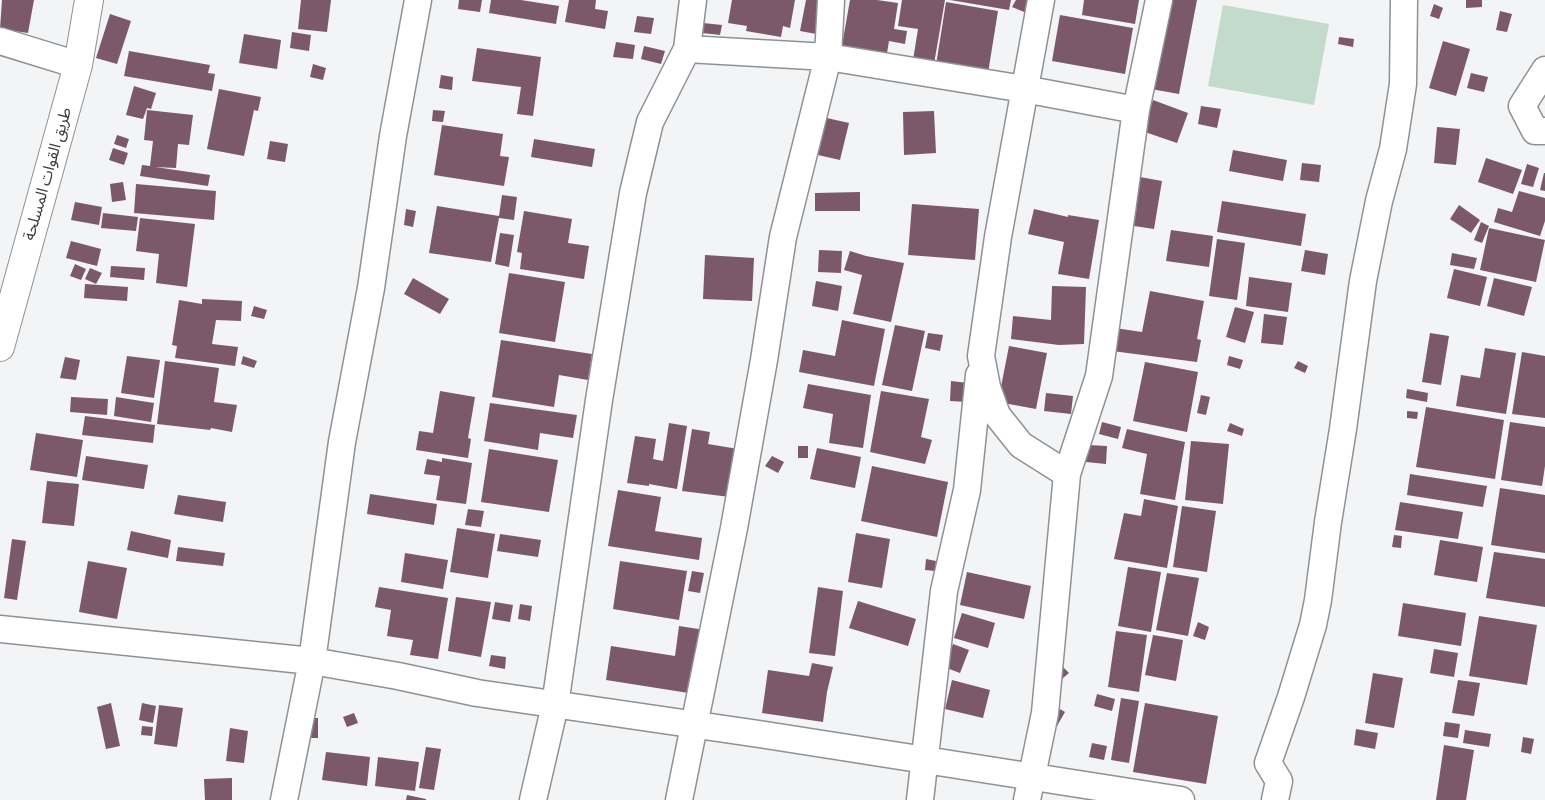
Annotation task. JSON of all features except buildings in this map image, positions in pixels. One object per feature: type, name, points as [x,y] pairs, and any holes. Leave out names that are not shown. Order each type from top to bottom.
[{"type":"street","name":"طريق القوات المسلحة","points":[[0,347],[78,65],[89,0]]},
{"type":"street","points":[[284,800],[312,660],[342,442],[371,288],[393,136],[418,0]]},
{"type":"street","points":[[533,800],[555,705],[601,390],[633,192],[650,122],[687,50],[693,0]]},
{"type":"street","points":[[680,800],[737,509],[764,360],[783,237],[828,57],[831,0]]},
{"type":"street","points":[[920,800],[944,591],[967,490],[981,356],[998,237],[1041,0]]},
{"type":"street","points":[[1029,789],[1045,713],[1067,474],[1099,376],[1136,110],[1159,0]]},
{"type":"street","points":[[1275,800],[1279,781],[1268,763],[1313,625],[1363,281],[1393,149],[1403,84],[1404,0]]},
{"type":"street","points":[[0,40],[78,65]]},
{"type":"street","points":[[687,50],[828,57],[1024,89],[1136,110]]},
{"type":"street","points":[[1545,70],[1522,106],[1535,131],[1545,131]]},
{"type":"street","points":[[981,356],[986,388],[997,416],[1021,445],[1067,474]]},
{"type":"street","points":[[0,629],[312,660],[477,693],[924,760],[1029,789],[1181,800]]},
{"type":"green space","points":[[1223,5],[1329,24],[1314,105],[1208,86]]}]
